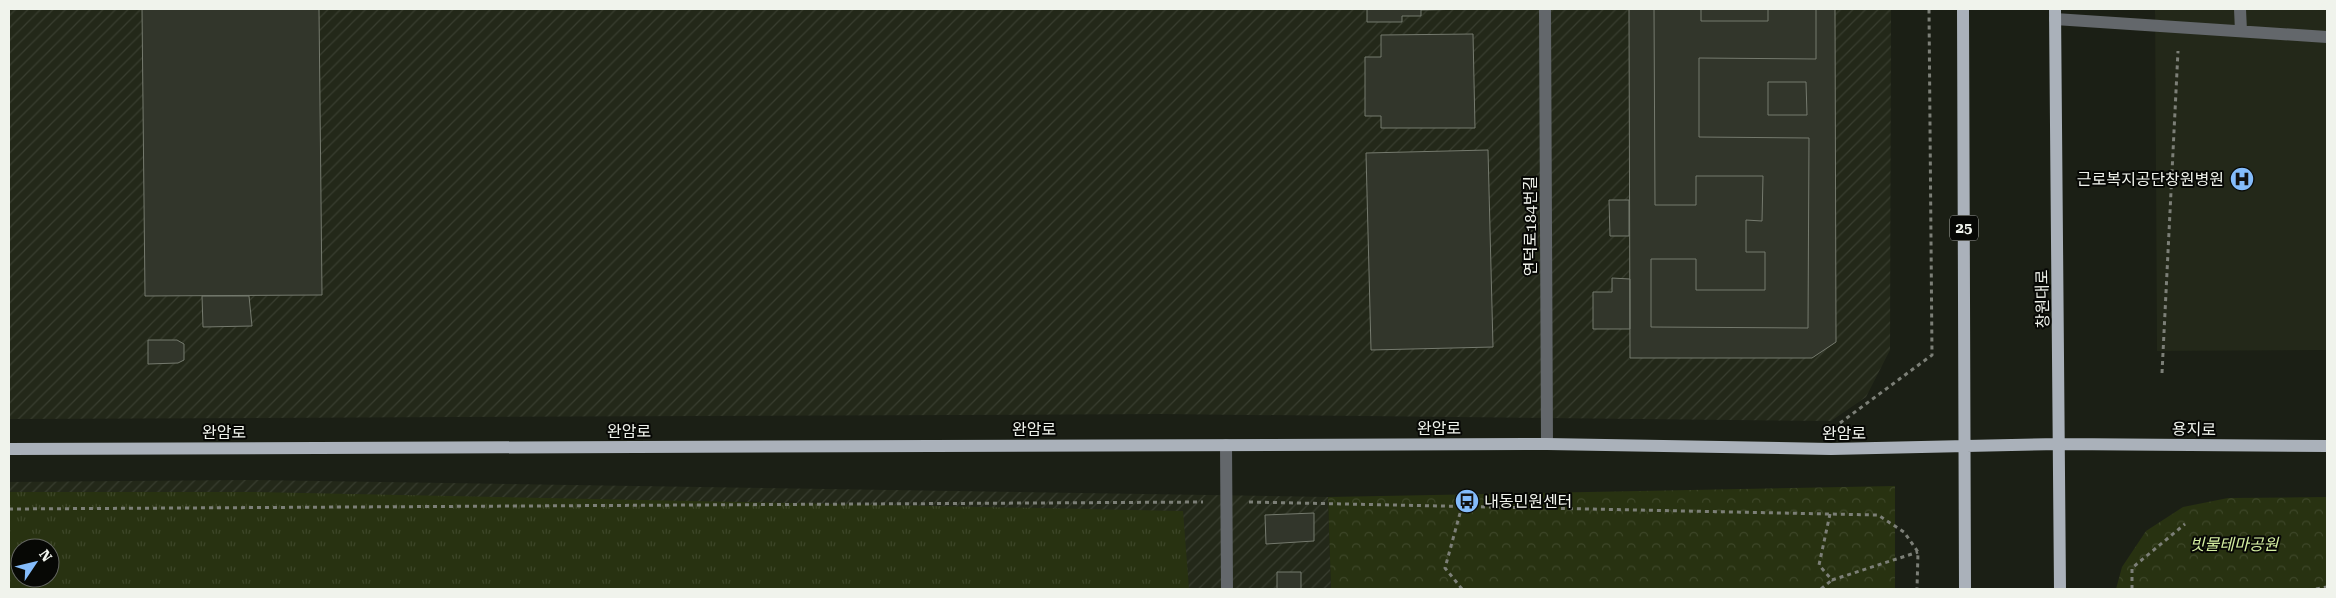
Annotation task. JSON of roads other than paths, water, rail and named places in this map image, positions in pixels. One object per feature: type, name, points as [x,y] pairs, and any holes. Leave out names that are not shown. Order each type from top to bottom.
[{"type":"main road","name":"25","points":[[1963,9],[1965,589]]},
{"type":"main road","name":"창원대로","points":[[2055,14],[2060,589]]},
{"type":"main road","name":"완암로","points":[[9,449],[1547,444],[1832,450],[2060,444]]},
{"type":"main road","name":"용지로","points":[[2060,444],[2327,446]]},
{"type":"street","name":"연덕로184번길","points":[[1546,9],[1547,444]]},
{"type":"street","points":[[2240,9],[2241,31]]},
{"type":"street","points":[[2055,14],[2179,27],[2327,37]]},
{"type":"street","points":[[1226,445],[1226,589]]},
{"type":"place","name":"근로복지공단창원병원","points":[[2242,179]]},
{"type":"place","name":"내동민원센터","points":[[1467,501]]},
{"type":"park label","name":"빗물테마공원","points":[[2234,544]]}]
